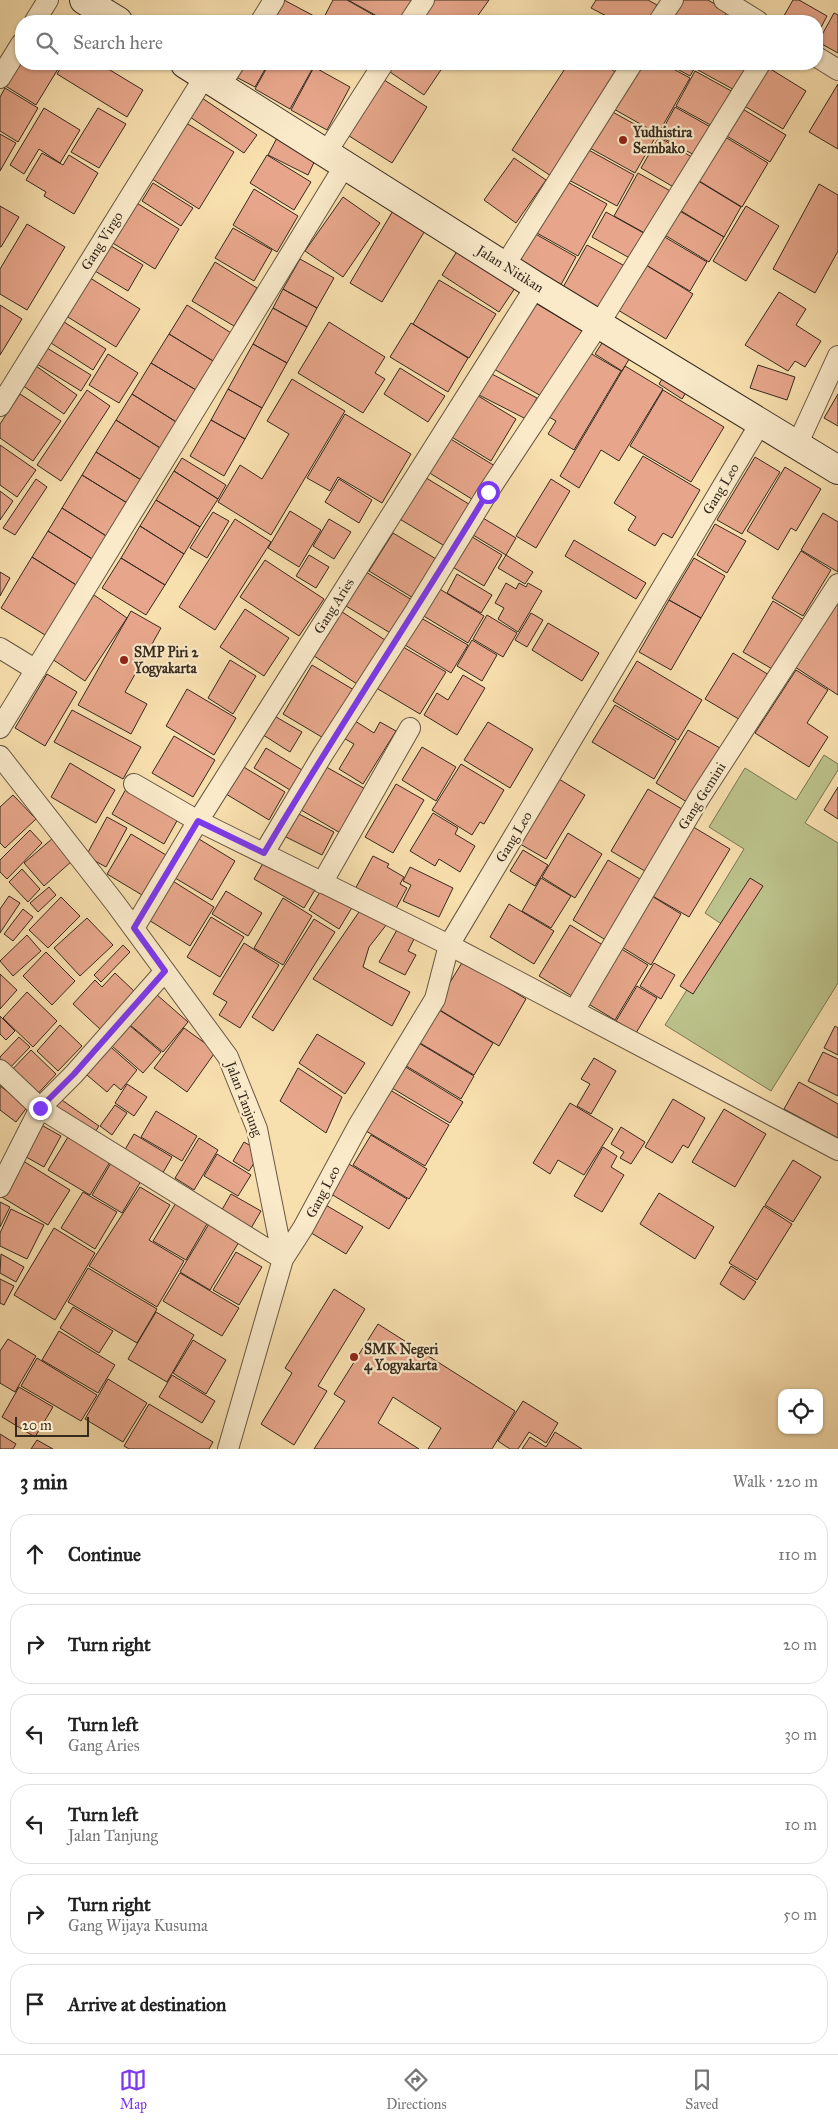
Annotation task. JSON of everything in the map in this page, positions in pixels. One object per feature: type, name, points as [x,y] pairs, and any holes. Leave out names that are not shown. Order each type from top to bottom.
[{"type":"street","points":[[39,15],[48,0]]},
{"type":"street","points":[[86,0],[109,15]]},
{"type":"street","points":[[265,15],[274,0]]},
{"type":"street","points":[[414,15],[424,0]]},
{"type":"street","points":[[663,15],[673,0]]},
{"type":"street","points":[[724,0],[748,15]]},
{"type":"street","points":[[0,78],[15,54]]},
{"type":"street","points":[[823,61],[838,70]]},
{"type":"street","points":[[0,728],[36,670],[335,159],[380,70]]},
{"type":"street","points":[[505,265],[628,70]]},
{"type":"street","points":[[264,853],[323,754],[414,613],[488,492],[600,324],[756,70]]},
{"type":"street","name":"Jalan Nitikan","points":[[211,72],[335,159],[536,286],[838,470]]},
{"type":"street","name":"Gang Virgo","points":[[0,406],[211,72]]},
{"type":"street","name":"Gang Aries","points":[[134,928],[198,821],[536,286]]},
{"type":"street","points":[[797,445],[838,356]]},
{"type":"street","name":"Gang Leo","points":[[283,1259],[303,1228],[358,1126],[435,999],[449,945],[761,422]]},
{"type":"street","name":"Gang Gemini","points":[[574,1011],[700,797],[838,584]]},
{"type":"street","points":[[0,648],[36,670]]},
{"type":"street","points":[[322,883],[410,728]]},
{"type":"street","name":"Jalan Tanjung","points":[[0,756],[134,928],[228,1057],[257,1129],[283,1259],[228,1449]]},
{"type":"street","points":[[134,784],[198,821],[449,945],[838,1150]]},
{"type":"street","points":[[0,1187],[40,1108],[74,1074],[165,971]]},
{"type":"street","points":[[0,1070],[40,1108],[283,1259]]},
{"type":"green space","points":[[824,755],[838,764],[838,770],[805,823],[838,843],[838,983],[771,1091],[665,1025],[726,927],[705,913],[744,849],[709,827],[745,768],[796,800]]},
{"type":"building","points":[[284,0],[312,15],[270,15]]},
{"type":"building","points":[[333,0],[347,0],[373,15],[325,15]]},
{"type":"building","points":[[348,0],[416,0],[408,15],[375,15]]},
{"type":"building","points":[[434,0],[489,0],[478,15],[423,15]]},
{"type":"building","points":[[596,0],[648,0],[657,5],[653,15],[604,15],[591,8]]},
{"type":"building","points":[[677,0],[708,0],[727,11],[725,15],[668,15]]},
{"type":"building","points":[[793,0],[799,0],[827,16],[823,24],[823,15],[784,15]]},
{"type":"building","points":[[834,13],[838,15],[838,53],[823,45],[823,33]]},
{"type":"building","points":[[15,67],[15,70],[57,70],[36,105],[4,85]]},
{"type":"building","points":[[59,70],[110,70],[143,90],[127,117],[57,74]]},
{"type":"building","points":[[240,70],[265,70],[255,87],[236,77]]},
{"type":"building","points":[[266,70],[312,70],[290,109],[255,89]]},
{"type":"building","points":[[312,70],[319,70],[350,87],[327,130],[291,110]]},
{"type":"building","points":[[387,70],[441,70],[424,95]]},
{"type":"building","points":[[564,70],[612,70],[617,73],[551,176],[512,150]]},
{"type":"building","points":[[634,70],[675,70],[690,78],[658,134],[612,108]]},
{"type":"building","points":[[679,70],[694,70],[690,76]]},
{"type":"building","points":[[698,70],[750,70],[738,92]]},
{"type":"building","points":[[761,70],[772,70],[806,91],[783,129],[741,104]]},
{"type":"building","points":[[695,71],[735,93],[716,128],[676,106]]},
{"type":"building","points":[[381,78],[427,107],[392,163],[346,134]]},
{"type":"building","points":[[838,84],[838,149],[809,132]]},
{"type":"building","points":[[5,88],[38,108],[18,142],[0,131],[0,97]]},
{"type":"building","points":[[199,96],[257,135],[244,153],[187,115]]},
{"type":"building","points":[[675,107],[714,129],[698,157],[659,136]]},
{"type":"building","points":[[44,108],[80,130],[60,163],[39,149],[24,174],[10,165]]},
{"type":"building","points":[[98,108],[126,124],[99,168],[71,152]]},
{"type":"building","points":[[741,108],[786,135],[770,162],[725,135]]},
{"type":"building","points":[[609,110],[656,136],[635,173],[588,147]]},
{"type":"building","points":[[183,121],[234,152],[199,209],[149,177]]},
{"type":"building","points":[[0,134],[16,143],[0,171]]},
{"type":"building","points":[[279,134],[318,154],[308,175],[268,155]]},
{"type":"building","points":[[722,135],[768,163],[742,207],[696,179]]},
{"type":"building","points":[[659,137],[695,159],[677,189],[641,168]]},
{"type":"building","points":[[585,148],[634,175],[617,206],[567,179]]},
{"type":"building","points":[[42,153],[63,165],[69,155],[98,173],[74,214],[44,196],[46,192],[26,180]]},
{"type":"building","points":[[267,155],[311,182],[294,210],[250,183]]},
{"type":"building","points":[[514,158],[546,180],[516,223],[484,200]]},
{"type":"building","points":[[638,173],[674,193],[650,236],[614,216]]},
{"type":"building","points":[[695,179],[741,207],[724,237],[678,209]]},
{"type":"building","points":[[564,180],[607,204],[578,256],[535,232]]},
{"type":"building","points":[[153,183],[193,208],[181,226],[142,201]]},
{"type":"building","points":[[819,184],[838,195],[838,251],[815,293],[773,269]]},
{"type":"building","points":[[254,189],[298,216],[277,252],[233,225]]},
{"type":"building","points":[[343,197],[380,223],[343,277],[305,251]]},
{"type":"building","points":[[135,202],[179,229],[155,269],[111,242]]},
{"type":"building","points":[[0,206],[19,217],[1,247],[0,247]]},
{"type":"building","points":[[746,206],[779,226],[746,281],[713,261]]},
{"type":"building","points":[[394,209],[426,229],[382,302],[350,283]]},
{"type":"building","points":[[678,210],[724,237],[709,262],[663,234]]},
{"type":"building","points":[[606,212],[649,236],[635,261],[592,237]]},
{"type":"building","points":[[27,224],[65,247],[27,310],[0,294],[0,269]]},
{"type":"building","points":[[233,228],[272,250],[254,281],[215,258]]},
{"type":"building","points":[[532,232],[576,257],[557,292],[512,267]]},
{"type":"building","points":[[663,236],[707,262],[690,291],[646,265]]},
{"type":"building","points":[[106,243],[143,265],[128,291],[90,268]]},
{"type":"building","points":[[461,245],[519,282],[499,312],[442,275]]},
{"type":"building","points":[[587,245],[630,269],[605,313],[562,289]]},
{"type":"building","points":[[300,259],[334,278],[317,308],[283,289]]},
{"type":"building","points":[[215,262],[257,288],[234,326],[192,301]]},
{"type":"building","points":[[641,262],[693,294],[666,339],[613,307]]},
{"type":"building","points":[[87,276],[140,309],[116,347],[63,314]]},
{"type":"building","points":[[439,280],[496,314],[469,358],[413,324]]},
{"type":"building","points":[[283,289],[317,308],[307,327],[273,308]]},
{"type":"building","points":[[779,292],[806,309],[796,325],[821,341],[805,367],[795,361],[788,371],[745,345]]},
{"type":"building","points":[[532,301],[582,331],[543,397],[492,368]]},
{"type":"building","points":[[0,305],[22,319],[0,355]]},
{"type":"building","points":[[187,305],[236,336],[218,364],[169,334]]},
{"type":"building","points":[[273,308],[307,327],[287,363],[253,344]]},
{"type":"building","points":[[64,322],[106,349],[93,370],[51,343]]},
{"type":"building","points":[[329,322],[385,357],[375,373],[385,379],[363,413],[298,373]]},
{"type":"building","points":[[411,323],[468,358],[448,392],[390,357]]},
{"type":"building","points":[[169,334],[218,364],[201,393],[151,363]]},
{"type":"building","points":[[607,335],[634,351],[622,371],[595,354]]},
{"type":"building","points":[[253,344],[287,363],[262,408],[228,389]]},
{"type":"building","points":[[47,348],[91,375],[81,391],[37,364]]},
{"type":"building","points":[[583,349],[621,371],[574,450],[548,434],[556,421],[544,414]]},
{"type":"building","points":[[108,354],[138,373],[119,403],[89,385]]},
{"type":"building","points":[[151,363],[201,393],[181,425],[132,394]]},
{"type":"building","points":[[758,365],[795,377],[787,400],[750,388]]},
{"type":"building","points":[[36,366],[77,395],[64,414],[22,385]]},
{"type":"building","points":[[625,366],[663,389],[619,461],[601,450],[579,488],[560,476]]},
{"type":"building","points":[[400,368],[445,396],[428,422],[384,394]]},
{"type":"building","points":[[667,371],[690,386],[682,399],[659,384]]},
{"type":"building","points":[[490,373],[537,398],[526,419],[479,395]]},
{"type":"building","points":[[292,379],[345,411],[271,535],[218,502],[240,465],[262,479],[289,434],[267,421]]},
{"type":"building","points":[[228,389],[262,408],[245,439],[211,420]]},
{"type":"building","points":[[87,390],[110,406],[61,481],[37,465]]},
{"type":"building","points":[[663,390],[724,427],[691,482],[630,446]]},
{"type":"building","points":[[20,394],[61,421],[33,461],[0,438],[0,424]]},
{"type":"building","points":[[132,394],[181,425],[165,451],[116,420]]},
{"type":"building","points":[[475,394],[516,419],[491,461],[450,436]]},
{"type":"building","points":[[838,394],[838,426],[824,418]]},
{"type":"building","points":[[345,414],[411,454],[382,503],[338,477],[330,491],[307,478]]},
{"type":"building","points":[[116,420],[165,451],[146,483],[96,452]]},
{"type":"building","points":[[211,420],[245,439],[224,476],[190,456]]},
{"type":"building","points":[[449,438],[495,466],[475,501],[428,472]]},
{"type":"building","points":[[0,445],[36,470],[17,497],[0,485]]},
{"type":"building","points":[[96,452],[146,483],[132,506],[82,475]]},
{"type":"building","points":[[643,456],[700,490],[672,538],[663,533],[655,546],[628,530],[636,517],[614,503]]},
{"type":"building","points":[[755,457],[780,472],[742,534],[717,520]]},
{"type":"building","points":[[182,458],[226,485],[218,499],[174,471]]},
{"type":"building","points":[[785,467],[821,489],[796,531],[791,528],[778,550],[747,531]]},
{"type":"building","points":[[174,471],[218,499],[200,527],[156,500]]},
{"type":"building","points":[[82,475],[132,506],[111,539],[62,508]]},
{"type":"building","points":[[423,476],[472,506],[448,548],[398,518]]},
{"type":"building","points":[[36,479],[47,487],[15,535],[3,528]]},
{"type":"building","points":[[339,479],[372,500],[359,523],[325,502]]},
{"type":"building","points":[[551,479],[570,491],[536,548],[516,536]]},
{"type":"building","points":[[0,491],[13,501],[0,520]]},
{"type":"building","points":[[156,500],[200,527],[184,554],[140,526]]},
{"type":"building","points":[[62,508],[111,539],[97,562],[48,531]]},
{"type":"building","points":[[290,511],[321,530],[299,567],[268,548]]},
{"type":"building","points":[[213,512],[229,521],[207,558],[190,548]]},
{"type":"building","points":[[823,513],[838,522],[838,572],[801,550]]},
{"type":"building","points":[[483,518],[516,538],[506,555],[473,535]]},
{"type":"building","points":[[235,519],[271,542],[215,630],[179,607]]},
{"type":"building","points":[[329,519],[351,532],[334,559],[313,546]]},
{"type":"building","points":[[715,524],[746,541],[727,573],[697,555]]},
{"type":"building","points":[[140,526],[184,554],[165,585],[121,558]]},
{"type":"building","points":[[48,531],[97,562],[81,588],[32,557]]},
{"type":"building","points":[[393,533],[441,562],[418,601],[369,571]]},
{"type":"building","points":[[469,535],[502,555],[484,586],[451,566]]},
{"type":"building","points":[[574,540],[646,583],[636,599],[565,556]]},
{"type":"building","points":[[801,551],[831,570],[803,616],[772,598]]},
{"type":"building","points":[[309,555],[329,567],[316,588],[296,576]]},
{"type":"building","points":[[506,555],[533,572],[525,584],[498,568]]},
{"type":"building","points":[[32,557],[81,588],[50,638],[1,608]]},
{"type":"building","points":[[121,558],[165,585],[146,615],[102,588]]},
{"type":"building","points":[[694,558],[725,576],[701,618],[669,600]]},
{"type":"building","points":[[265,560],[324,599],[299,636],[240,597]]},
{"type":"building","points":[[0,572],[10,578],[0,596]]},
{"type":"building","points":[[366,572],[412,600],[392,634],[346,606]]},
{"type":"building","points":[[457,574],[492,595],[481,613],[447,593]]},
{"type":"building","points":[[506,583],[516,589],[519,583],[526,587],[528,583],[542,591],[518,632],[498,619],[504,608],[495,603]]},
{"type":"building","points":[[438,588],[484,616],[468,643],[422,615]]},
{"type":"building","points":[[94,595],[127,618],[85,681],[52,659]]},
{"type":"building","points":[[669,600],[701,618],[671,670],[639,652]]},
{"type":"building","points":[[773,601],[804,620],[774,670],[743,652]]},
{"type":"building","points":[[838,604],[838,695],[795,667]]},
{"type":"building","points":[[336,608],[385,640],[357,684],[308,652]]},
{"type":"building","points":[[245,609],[289,638],[264,676],[220,647]]},
{"type":"building","name":"SMP Piri 2 Yogyakarta","points":[[131,611],[161,628],[125,692],[147,704],[131,734],[78,705]]},
{"type":"building","points":[[531,613],[543,620],[527,647],[515,640]]},
{"type":"building","points":[[487,615],[517,633],[503,657],[473,639]]},
{"type":"building","points":[[421,618],[468,645],[451,673],[405,645]]},
{"type":"building","points":[[548,623],[599,653],[582,681],[532,650]]},
{"type":"building","points":[[472,640],[497,655],[482,681],[457,666]]},
{"type":"building","points":[[398,644],[446,672],[420,714],[373,686]]},
{"type":"building","points":[[733,653],[769,675],[742,721],[705,699]]},
{"type":"building","points":[[230,660],[256,676],[233,714],[208,698]]},
{"type":"building","points":[[637,661],[702,700],[678,740],[613,701]]},
{"type":"building","points":[[312,665],[354,690],[325,739],[283,714]]},
{"type":"building","points":[[796,670],[828,690],[807,723],[828,737],[809,767],[755,733]]},
{"type":"building","points":[[47,674],[77,692],[45,746],[15,728]]},
{"type":"building","points":[[463,675],[485,688],[457,735],[424,715],[437,693],[448,700]]},
{"type":"building","points":[[187,689],[236,718],[214,755],[166,726]]},
{"type":"building","points":[[615,705],[676,741],[654,779],[592,742]]},
{"type":"building","points":[[72,710],[141,747],[123,779],[54,742]]},
{"type":"building","points":[[271,714],[302,732],[290,752],[260,733]]},
{"type":"building","points":[[352,719],[374,733],[380,722],[396,731],[363,784],[339,769],[354,744],[342,737]]},
{"type":"building","points":[[488,722],[533,749],[510,788],[464,760]]},
{"type":"building","points":[[688,730],[720,748],[687,802],[656,783]]},
{"type":"building","points":[[174,736],[215,760],[193,797],[152,773]]},
{"type":"building","points":[[422,747],[456,767],[436,801],[402,780]]},
{"type":"building","points":[[266,748],[307,773],[295,793],[254,768]]},
{"type":"building","points":[[70,763],[115,790],[96,823],[51,797]]},
{"type":"building","points":[[321,764],[367,790],[342,834],[296,807]]},
{"type":"building","points":[[461,764],[504,790],[484,824],[480,822],[472,835],[432,810]]},
{"type":"building","points":[[242,766],[285,792],[269,820],[226,794]]},
{"type":"building","points":[[554,776],[585,795],[546,859],[515,841]]},
{"type":"building","points":[[396,784],[424,800],[393,853],[365,837]]},
{"type":"building","points":[[838,787],[838,819],[824,810]]},
{"type":"building","points":[[126,789],[178,819],[164,844],[112,814]]},
{"type":"building","points":[[648,789],[687,812],[650,874],[611,851]]},
{"type":"building","points":[[13,795],[36,819],[5,848],[0,843],[0,807]]},
{"type":"building","points":[[293,811],[334,832],[322,855],[282,835]]},
{"type":"building","points":[[433,813],[458,828],[455,834],[475,846],[460,872],[439,859],[435,866],[410,851]]},
{"type":"building","points":[[107,817],[127,828],[106,867],[86,856]]},
{"type":"building","points":[[690,825],[730,849],[689,917],[649,894]]},
{"type":"building","points":[[30,830],[42,843],[7,879],[0,872],[0,860]]},
{"type":"building","points":[[568,833],[602,854],[575,898],[542,877]]},
{"type":"building","points":[[131,834],[166,855],[142,895],[107,874]]},
{"type":"building","points":[[194,836],[235,861],[212,900],[170,875]]},
{"type":"building","points":[[53,838],[72,861],[44,886],[24,863]]},
{"type":"building","points":[[523,850],[548,865],[535,886],[510,871]]},
{"type":"building","points":[[373,856],[389,864],[387,867],[404,877],[400,884],[407,888],[394,912],[354,891]]},
{"type":"building","points":[[266,858],[316,888],[304,908],[254,879]]},
{"type":"building","points":[[608,860],[645,882],[609,942],[573,920]]},
{"type":"building","points":[[410,867],[453,888],[439,917],[403,901],[411,885],[403,881]]},
{"type":"building","points":[[22,869],[40,889],[28,902],[9,882]]},
{"type":"building","points":[[168,878],[214,907],[190,946],[144,917]]},
{"type":"building","points":[[541,878],[571,896],[551,928],[522,911]]},
{"type":"building","points":[[750,878],[763,886],[693,994],[680,986]]},
{"type":"building","points":[[49,887],[56,895],[38,912],[30,903]]},
{"type":"building","points":[[323,887],[353,906],[339,929],[309,910]]},
{"type":"building","points":[[226,891],[262,913],[248,936],[212,914]]},
{"type":"building","points":[[647,893],[681,914],[651,965],[617,944]]},
{"type":"building","points":[[9,896],[20,903],[0,933],[0,909]]},
{"type":"building","points":[[61,897],[80,916],[48,948],[29,930]]},
{"type":"building","points":[[283,898],[312,916],[283,965],[254,948]]},
{"type":"building","points":[[509,904],[554,931],[534,964],[490,937]]},
{"type":"building","points":[[23,909],[33,917],[13,941],[4,934]]},
{"type":"building","points":[[361,909],[387,924],[369,947],[363,967],[410,992],[392,1026],[313,979]]},
{"type":"building","points":[[211,917],[244,937],[220,977],[187,957]]},
{"type":"building","points":[[87,918],[113,945],[80,976],[54,948]]},
{"type":"building","points":[[314,919],[335,932],[273,1031],[252,1017]]},
{"type":"building","points":[[570,925],[606,947],[575,998],[539,976]]},
{"type":"building","points":[[398,928],[415,937],[408,951],[416,955],[405,975],[379,962]]},
{"type":"building","points":[[27,935],[41,951],[13,976],[0,961]]},
{"type":"building","points":[[244,943],[279,965],[240,1028],[219,1015],[227,1002],[213,994]]},
{"type":"building","points":[[123,945],[130,952],[101,982],[94,975]]},
{"type":"building","points":[[615,945],[648,965],[615,1020],[582,1000]]},
{"type":"building","points":[[46,952],[75,981],[52,1005],[23,976]]},
{"type":"building","points":[[463,961],[526,999],[499,1046],[435,1007]]},
{"type":"building","points":[[654,963],[675,975],[661,999],[640,986]]},
{"type":"building","points":[[115,973],[135,992],[101,1030],[73,1004],[95,980],[102,987]]},
{"type":"building","points":[[0,974],[17,990],[0,1009]]},
{"type":"building","points":[[637,986],[657,998],[636,1033],[616,1021]]},
{"type":"building","points":[[27,992],[57,1021],[33,1047],[3,1018]]},
{"type":"building","points":[[156,994],[188,1022],[163,1052],[130,1025]]},
{"type":"building","points":[[434,1007],[493,1043],[474,1075],[415,1040]]},
{"type":"building","points":[[0,1016],[15,1031],[6,1040],[0,1034]]},
{"type":"building","points":[[60,1025],[82,1046],[58,1071],[37,1051]]},
{"type":"building","points":[[129,1025],[161,1052],[143,1073],[112,1046]]},
{"type":"building","points":[[835,1026],[838,1028],[838,1055],[824,1048]]},
{"type":"building","points":[[184,1028],[216,1051],[187,1092],[154,1068]]},
{"type":"building","points":[[317,1034],[365,1063],[345,1094],[299,1063]]},
{"type":"building","points":[[19,1037],[30,1047],[5,1073],[0,1068],[0,1057]]},
{"type":"building","points":[[105,1042],[137,1070],[121,1090],[114,1084],[107,1092],[81,1070]]},
{"type":"building","points":[[417,1042],[474,1076],[461,1099],[403,1064]]},
{"type":"building","points":[[31,1050],[56,1074],[33,1099],[7,1075]]},
{"type":"building","points":[[823,1052],[838,1059],[838,1096],[808,1081]]},
{"type":"building","points":[[594,1058],[616,1071],[591,1114],[577,1106],[590,1084],[581,1079]]},
{"type":"building","points":[[404,1066],[463,1102],[450,1123],[392,1088]]},
{"type":"building","points":[[298,1068],[342,1097],[326,1133],[280,1101]]},
{"type":"building","points":[[799,1082],[838,1104],[838,1138],[784,1109]]},
{"type":"building","points":[[127,1084],[147,1097],[134,1116],[115,1103]]},
{"type":"building","points":[[0,1086],[28,1106],[16,1122],[0,1110]]},
{"type":"building","points":[[390,1090],[449,1125],[425,1166],[366,1131]]},
{"type":"building","points":[[59,1098],[99,1126],[92,1137],[51,1109]]},
{"type":"building","points":[[673,1099],[705,1118],[688,1148],[683,1145],[672,1163],[645,1147]]},
{"type":"building","points":[[570,1103],[613,1129],[584,1175],[558,1160],[550,1174],[533,1163]]},
{"type":"building","points":[[115,1105],[127,1113],[112,1135],[100,1126]]},
{"type":"building","points":[[724,1109],[766,1134],[735,1187],[692,1162]]},
{"type":"building","points":[[156,1111],[197,1136],[182,1161],[141,1137]]},
{"type":"building","points":[[36,1122],[61,1136],[44,1167],[19,1153]]},
{"type":"building","points":[[621,1127],[645,1142],[631,1164],[620,1158],[624,1152],[611,1144]]},
{"type":"building","points":[[71,1132],[113,1157],[90,1195],[48,1170]]},
{"type":"building","points":[[134,1134],[172,1157],[161,1176],[123,1153]]},
{"type":"building","points":[[371,1135],[427,1169],[409,1199],[353,1165]]},
{"type":"building","points":[[199,1138],[218,1150],[194,1190],[175,1178]]},
{"type":"building","points":[[244,1142],[261,1152],[249,1171],[233,1161]]},
{"type":"building","points":[[603,1147],[617,1156],[611,1167],[624,1175],[602,1212],[574,1196]]},
{"type":"building","points":[[217,1154],[251,1175],[238,1196],[204,1176]]},
{"type":"building","points":[[20,1159],[70,1190],[48,1225],[0,1196]]},
{"type":"building","points":[[793,1160],[821,1177],[793,1222],[765,1205]]},
{"type":"building","points":[[344,1161],[407,1199],[389,1229],[326,1191]]},
{"type":"building","points":[[111,1163],[141,1181],[122,1213],[92,1195]]},
{"type":"building","points":[[140,1187],[170,1205],[149,1240],[184,1261],[157,1307],[89,1266]]},
{"type":"building","points":[[83,1192],[117,1212],[95,1249],[61,1228]]},
{"type":"building","points":[[659,1193],[714,1227],[695,1259],[640,1224]]},
{"type":"building","points":[[231,1194],[261,1211],[250,1230],[220,1213]]},
{"type":"building","points":[[179,1198],[211,1217],[186,1260],[153,1241]]},
{"type":"building","points":[[0,1202],[10,1207],[0,1227]]},
{"type":"building","points":[[324,1204],[363,1227],[346,1254],[308,1231]]},
{"type":"building","points":[[764,1206],[792,1224],[757,1280],[729,1263]]},
{"type":"building","points":[[11,1209],[44,1225],[27,1259],[0,1246],[0,1233]]},
{"type":"building","points":[[212,1219],[242,1237],[210,1290],[180,1272]]},
{"type":"building","points":[[54,1228],[95,1253],[55,1320],[14,1295]]},
{"type":"building","points":[[236,1252],[262,1267],[239,1305],[213,1290]]},
{"type":"building","points":[[1,1254],[24,1267],[16,1282],[0,1273]]},
{"type":"building","points":[[731,1266],[756,1282],[744,1300],[720,1284]]},
{"type":"building","points":[[88,1268],[157,1309],[137,1343],[68,1302]]},
{"type":"building","points":[[180,1273],[239,1308],[222,1336],[163,1301]]},
{"type":"building","points":[[0,1279],[14,1286],[4,1305],[0,1303]]},
{"type":"building","points":[[334,1289],[365,1309],[318,1386],[327,1391],[294,1445],[261,1424],[292,1373],[285,1368]]},
{"type":"building","points":[[73,1307],[113,1331],[99,1353],[60,1328]]},
{"type":"building","points":[[156,1312],[194,1335],[167,1382],[128,1359]]},
{"type":"building","points":[[378,1324],[515,1411],[492,1449],[428,1449],[441,1428],[393,1397],[378,1423],[419,1449],[314,1449],[345,1401],[334,1394]]},
{"type":"building","points":[[59,1331],[115,1365],[98,1393],[42,1360]]},
{"type":"building","points":[[8,1339],[36,1356],[15,1392],[0,1383],[0,1351]]},
{"type":"building","points":[[193,1340],[226,1360],[206,1394],[173,1373]]},
{"type":"building","points":[[37,1358],[97,1395],[81,1421],[21,1386]]},
{"type":"building","points":[[172,1375],[215,1401],[202,1423],[159,1397]]},
{"type":"building","points":[[108,1379],[147,1403],[123,1442],[85,1419]]},
{"type":"building","points":[[19,1387],[53,1407],[35,1437],[2,1417]]},
{"type":"building","points":[[523,1401],[558,1423],[546,1443],[529,1432],[518,1449],[510,1449],[498,1441]]},
{"type":"building","points":[[149,1404],[213,1442],[209,1449],[129,1449],[124,1446]]},
{"type":"building","points":[[555,1432],[582,1449],[522,1449],[530,1437],[546,1447]]},
{"type":"building","points":[[0,1434],[16,1444],[13,1449],[0,1449]]},
{"type":"building","points":[[37,1440],[53,1449],[31,1449]]},
{"type":"place","name":"Yudhistira Sembako","points":[[623,140]]},
{"type":"place","name":"SMP Piri 2 Yogyakarta","points":[[124,660]]},
{"type":"place","name":"SMK Negeri 4 Yogyakarta","points":[[354,1357]]},
{"type":"route","points":[[40,1108],[74,1074],[165,971],[134,928],[198,821],[264,853],[323,754],[414,613],[488,492]]}]
